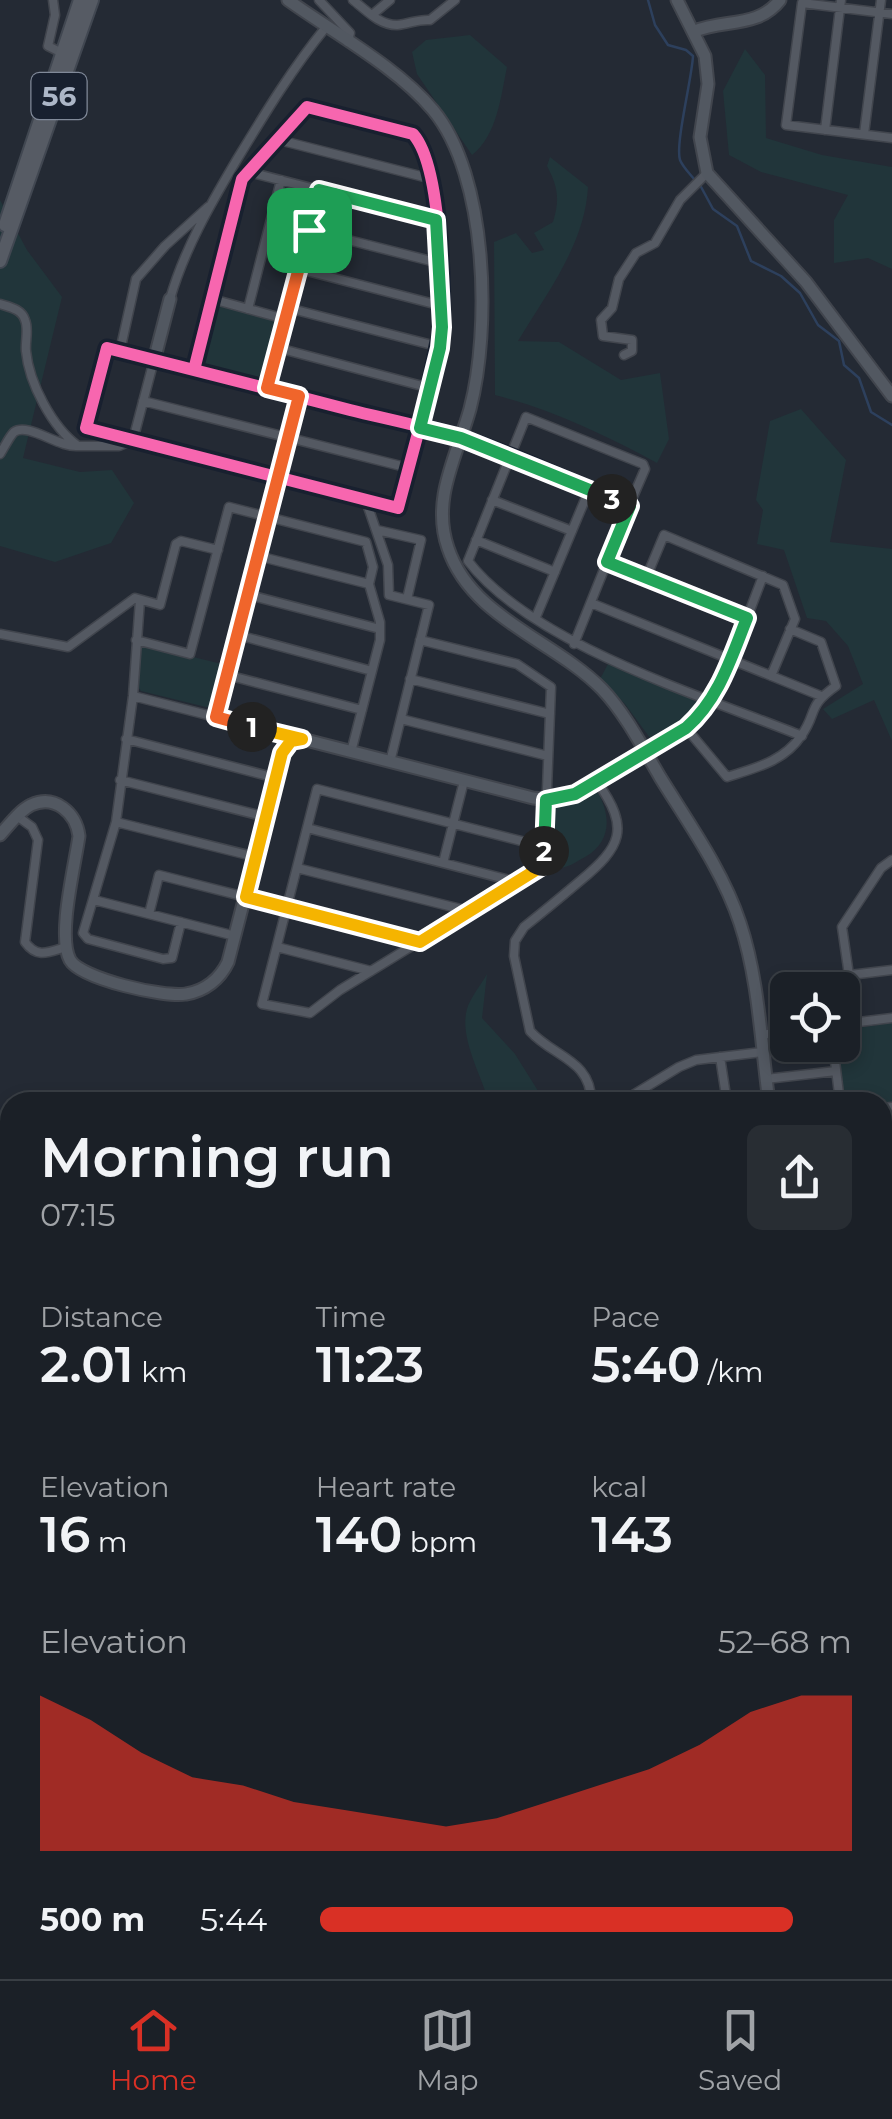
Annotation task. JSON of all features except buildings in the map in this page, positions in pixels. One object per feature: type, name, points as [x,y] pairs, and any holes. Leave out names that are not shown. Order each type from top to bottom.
[{"type":"main road","name":"56","points":[[0,261],[67,54],[80,0]]},
{"type":"main road","name":"56","points":[[67,54],[92,0]]},
{"type":"main road","name":"56","points":[[0,242],[21,191]]},
{"type":"main road","points":[[0,228],[21,191]]},
{"type":"main road","points":[[0,277],[21,191]]},
{"type":"street","points":[[53,0],[55,15],[48,46],[67,54]]},
{"type":"street","points":[[288,0],[415,91],[434,111],[456,146],[469,184],[482,338],[478,377],[441,505],[446,541],[460,574],[488,606],[566,657],[604,691],[646,753],[732,900],[748,948],[768,1092]]},
{"type":"street","points":[[319,0],[350,33],[348,43]]},
{"type":"street","points":[[353,0],[382,23],[397,24],[430,20],[455,0]]},
{"type":"street","points":[[372,15],[390,0]]},
{"type":"street","points":[[677,0],[695,31],[707,70],[700,137],[705,175],[806,282],[892,396]]},
{"type":"street","points":[[695,31],[753,20],[765,15],[780,0]]},
{"type":"street","points":[[864,134],[881,0]]},
{"type":"street","points":[[892,14],[841,4],[802,3],[786,125],[892,138]]},
{"type":"street","points":[[825,130],[841,4]]},
{"type":"street","points":[[160,361],[156,353],[177,275],[212,204],[273,98],[326,27]]},
{"type":"street","points":[[194,370],[242,180],[307,107],[413,134],[422,144],[432,178],[442,306],[440,348],[420,428],[398,508],[86,428],[106,348],[120,351],[194,370],[299,396],[420,428],[461,438],[630,506]]},
{"type":"street","points":[[279,140],[432,178]]},
{"type":"street","points":[[249,172],[436,220]]},
{"type":"street","points":[[624,356],[632,350],[632,340],[603,336],[601,320],[612,308],[620,279],[636,253],[654,243],[680,200],[705,175]]},
{"type":"street","points":[[248,308],[281,180]]},
{"type":"street","points":[[267,388],[319,190]]},
{"type":"street","points":[[120,351],[136,279],[212,204]]},
{"type":"street","points":[[309,230],[439,263]]},
{"type":"street","points":[[298,269],[442,306]]},
{"type":"street","points":[[212,298],[285,320]]},
{"type":"street","points":[[0,304],[13,308],[26,320],[26,353],[31,374],[60,430],[78,446]]},
{"type":"street","points":[[288,308],[440,348]]},
{"type":"street","points":[[278,348],[430,388]]},
{"type":"street","points":[[0,454],[20,429],[63,446],[119,446],[132,440],[160,361]]},
{"type":"street","points":[[216,717],[299,396]]},
{"type":"street","points":[[143,401],[409,468]]},
{"type":"street","points":[[574,644],[645,469],[642,464],[526,417],[468,561],[485,583],[574,644],[802,736]]},
{"type":"street","points":[[536,617],[589,490]]},
{"type":"street","points":[[366,500],[388,565],[389,595],[429,604],[390,762]]},
{"type":"street","points":[[492,500],[572,532]]},
{"type":"street","points":[[136,640],[190,654],[229,507],[366,542],[373,566],[369,584],[380,630],[351,752]]},
{"type":"street","points":[[378,530],[421,540],[407,599]]},
{"type":"street","points":[[646,578],[664,535],[783,585],[794,619],[772,676]]},
{"type":"street","points":[[0,634],[68,646],[135,598],[160,605],[176,544],[182,540],[218,550]]},
{"type":"street","points":[[476,540],[555,572]]},
{"type":"street","points":[[258,556],[369,584]]},
{"type":"street","points":[[607,562],[747,618]]},
{"type":"street","points":[[133,696],[546,800],[571,796],[686,728],[712,699],[764,576]]},
{"type":"street","points":[[249,594],[380,630]]},
{"type":"street","points":[[140,600],[133,696],[116,822],[83,933],[88,939],[172,958],[181,922]]},
{"type":"street","points":[[591,603],[821,696]]},
{"type":"street","points":[[686,728],[727,778],[776,761],[802,736],[817,699],[836,686],[821,642],[790,629]]},
{"type":"street","points":[[238,635],[372,671]]},
{"type":"street","points":[[420,640],[517,664],[552,687],[544,865],[310,1013],[262,1004],[317,789],[544,847]]},
{"type":"street","points":[[227,675],[362,710]]},
{"type":"street","points":[[410,679],[550,714]]},
{"type":"street","points":[[400,719],[548,756]]},
{"type":"street","points":[[0,835],[30,806],[47,802],[67,810],[79,836],[66,947],[73,964],[87,974],[180,995],[204,988],[218,978],[228,962],[285,747],[292,740],[302,739]]},
{"type":"street","points":[[126,740],[276,778]]},
{"type":"street","points":[[120,780],[266,817]]},
{"type":"street","points":[[443,863],[464,780]]},
{"type":"street","points":[[591,1092],[581,1067],[530,1031],[514,956],[524,927],[611,854],[617,818],[596,782]]},
{"type":"street","points":[[17,816],[32,827],[38,840],[26,942],[38,954],[66,947]]},
{"type":"street","points":[[116,822],[256,857]]},
{"type":"street","points":[[307,828],[517,882]]},
{"type":"street","points":[[850,972],[842,927],[880,868],[892,860]]},
{"type":"street","points":[[297,868],[469,911]]},
{"type":"street","points":[[149,914],[159,875],[420,942]]},
{"type":"street","points":[[94,900],[236,936]]},
{"type":"street","points":[[277,947],[371,971]]},
{"type":"street","points":[[860,974],[892,970]]},
{"type":"street","points":[[860,1022],[892,1018]]},
{"type":"street","points":[[760,1034],[770,1033]]},
{"type":"street","points":[[639,1092],[679,1067],[762,1052]]},
{"type":"street","points":[[720,1057],[725,1092]]},
{"type":"street","points":[[835,1062],[839,1092]]},
{"type":"street","points":[[766,1079],[836,1071]]},
{"type":"green space","points":[[470,35],[507,67],[492,126],[472,155],[417,74],[412,52],[426,40]]},
{"type":"green space","points":[[745,49],[765,75],[766,138],[822,155],[892,167],[892,269],[868,258],[834,263],[834,220],[848,195],[761,172],[729,155],[723,91]]},
{"type":"green space","points":[[550,157],[588,187],[585,208],[563,267],[518,341],[559,342],[621,380],[660,373],[669,439],[657,463],[578,424],[495,395],[494,242],[516,233],[532,253],[544,250],[534,233],[553,222],[555,214],[557,193],[547,166]]},
{"type":"green space","points":[[0,200],[27,250],[62,297],[23,458],[80,472],[112,470],[134,503],[111,543],[55,562],[0,546]]},
{"type":"green space","points":[[218,304],[281,321],[266,380],[199,363],[213,306]]},
{"type":"green space","points":[[801,409],[846,460],[830,542],[892,549],[892,741],[874,700],[832,719],[823,709],[863,684],[848,646],[826,621],[807,618],[784,550],[757,544],[763,510],[756,500],[770,421]]},
{"type":"green space","points":[[144,645],[226,665],[215,706],[141,691],[137,686],[139,649]]},
{"type":"green space","points":[[608,664],[699,700],[700,704],[684,721],[650,738],[600,679]]},
{"type":"green space","points":[[598,793],[607,821],[600,845],[567,867],[554,868],[554,863],[547,862],[549,810]]},
{"type":"green space","points":[[487,974],[482,1018],[515,1054],[539,1092],[485,1092],[468,1044],[468,1005]]},
{"type":"green space","points":[[892,1023],[892,1092],[841,1092],[837,1062],[860,1062],[860,1028]]},
{"type":"waterway","points":[[648,0],[655,25],[668,45],[693,56],[679,152],[681,163],[694,179]]},
{"type":"waterway","points":[[700,185],[713,209],[737,226],[751,261],[781,276],[800,293],[818,325],[839,341],[844,365],[859,378],[871,412],[892,425]]},
{"type":"cycle path","points":[[194,370],[242,179],[307,107],[413,134],[422,149],[434,197],[442,327],[422,423],[418,433],[398,508],[86,428],[107,348],[350,410],[419,426],[433,430],[503,453],[629,506]]},
{"type":"route","points":[[319,190],[436,220],[442,327],[420,428],[461,438],[630,506],[607,562],[747,618],[719,686],[699,716],[686,728],[575,794],[546,800],[544,865],[420,942],[246,897],[282,753],[291,741],[302,739],[216,717],[299,396],[267,388],[309,230],[319,190]]}]
